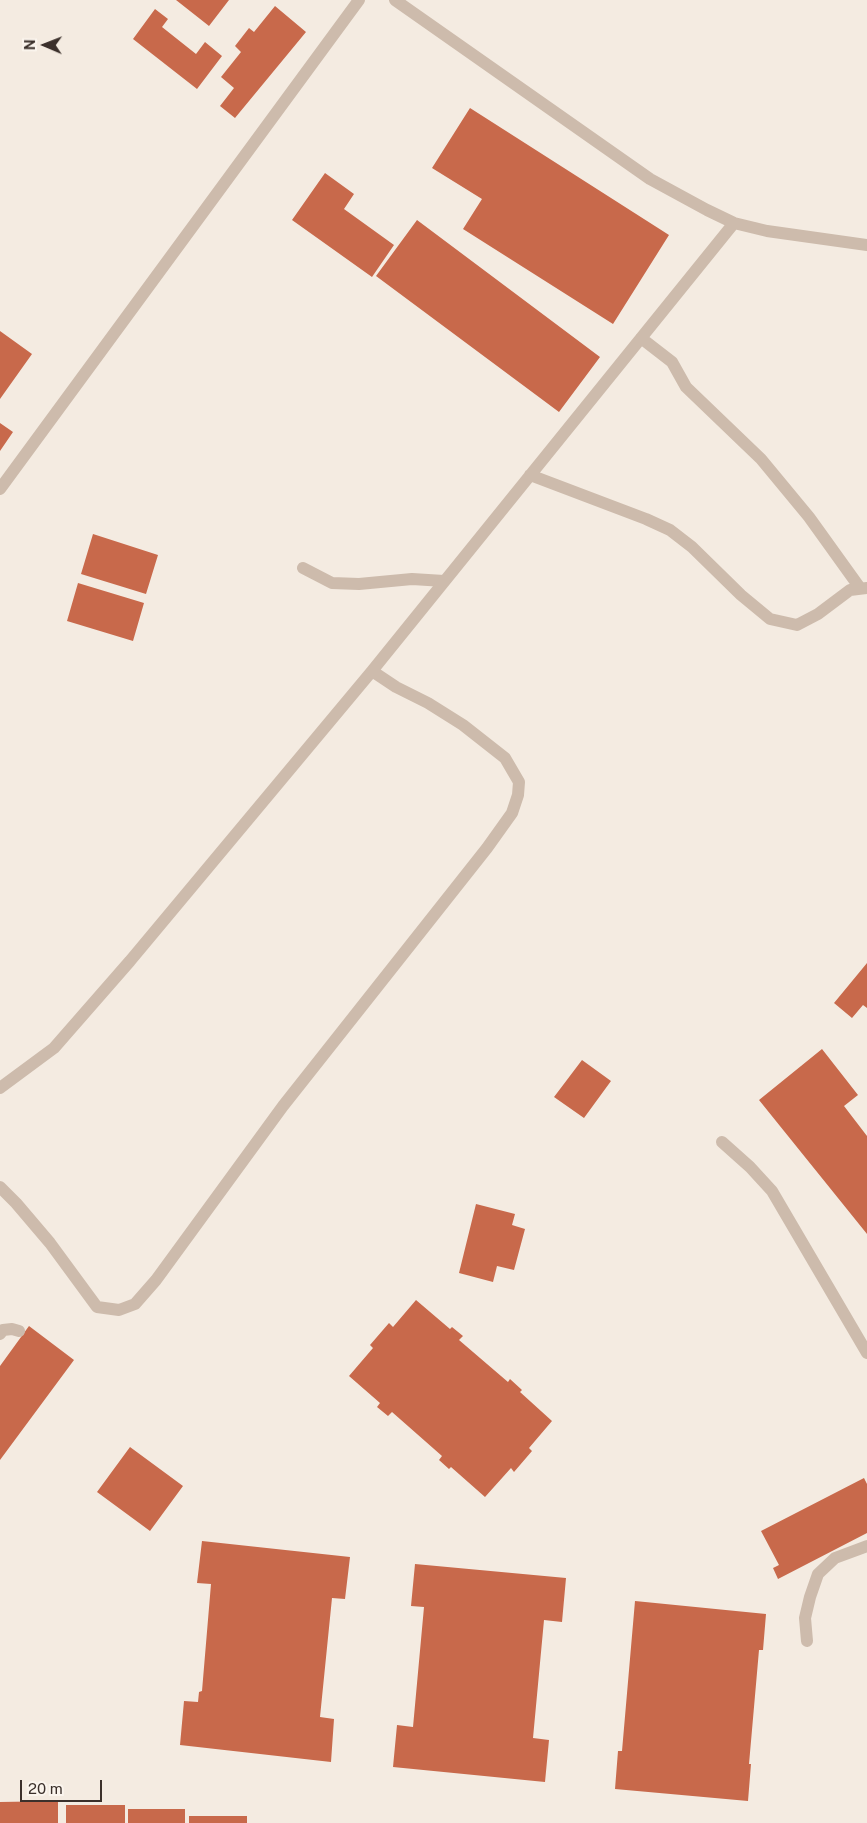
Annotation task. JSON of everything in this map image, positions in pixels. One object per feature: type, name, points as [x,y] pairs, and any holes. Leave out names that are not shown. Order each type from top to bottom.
[{"type":"street","points":[[0,489],[359,0]]},
{"type":"street","points":[[395,0],[650,179],[734,223],[767,231],[867,245]]},
{"type":"street","points":[[0,1088],[54,1048],[130,961],[372,671],[734,223]]},
{"type":"street","points":[[530,476],[646,519],[670,530],[692,547],[741,595],[770,619],[797,625],[818,614],[850,590],[864,588],[762,459],[686,386],[672,362],[641,338]]},
{"type":"street","points":[[303,568],[332,583],[359,584],[412,579],[444,581]]},
{"type":"street","points":[[0,1187],[16,1202],[50,1243],[97,1307],[119,1310],[135,1304],[156,1280],[283,1106],[487,848],[512,813],[518,795],[519,782],[505,758],[463,725],[428,703],[396,687],[372,671]]},
{"type":"street","points":[[722,1142],[772,1190],[867,1352]]},
{"type":"street","points":[[0,1334],[3,1330],[12,1329],[19,1332]]},
{"type":"street","points":[[807,1640],[806,1618],[810,1597],[818,1574],[835,1558],[867,1546]]},
{"type":"building","points":[[176,0],[229,0],[209,26]]},
{"type":"building","points":[[275,6],[306,32],[235,118],[220,106],[234,88],[221,77],[241,52],[235,46],[249,28],[254,32]]},
{"type":"building","points":[[155,9],[168,19],[162,27],[196,54],[205,42],[222,56],[197,89],[133,39]]},
{"type":"building","points":[[470,108],[669,235],[613,324],[463,229],[482,199],[432,168]]},
{"type":"building","points":[[325,173],[354,194],[344,209],[394,245],[372,277],[292,220]]},
{"type":"building","points":[[417,220],[600,357],[559,412],[376,276]]},
{"type":"building","points":[[0,331],[32,354],[0,399]]},
{"type":"building","points":[[0,423],[13,432],[0,451]]},
{"type":"building","points":[[93,534],[158,555],[146,594],[81,574]]},
{"type":"building","points":[[78,583],[144,603],[133,641],[67,621]]},
{"type":"building","points":[[867,963],[867,1008],[863,1005],[852,1018],[834,1003]]},
{"type":"building","points":[[822,1049],[858,1095],[844,1106],[867,1136],[867,1234],[759,1100]]},
{"type":"building","points":[[582,1060],[611,1081],[584,1118],[554,1097]]},
{"type":"building","points":[[476,1204],[515,1214],[512,1225],[525,1229],[514,1270],[497,1266],[493,1282],[459,1273]]},
{"type":"building","points":[[416,1300],[450,1329],[452,1327],[463,1336],[459,1340],[508,1382],[510,1379],[522,1390],[520,1392],[552,1421],[529,1448],[532,1451],[514,1472],[511,1468],[485,1497],[451,1467],[449,1469],[439,1460],[442,1456],[392,1412],[388,1416],[377,1407],[380,1403],[349,1376],[373,1348],[370,1345],[389,1323],[393,1327]]},
{"type":"building","points":[[29,1326],[74,1360],[0,1460],[0,1366]]},
{"type":"building","points":[[130,1447],[183,1486],[150,1531],[97,1492]]},
{"type":"building","points":[[864,1478],[867,1484],[867,1533],[778,1579],[773,1568],[779,1565],[761,1531]]},
{"type":"building","points":[[202,1541],[350,1557],[345,1599],[332,1598],[320,1717],[334,1719],[331,1762],[180,1745],[184,1701],[198,1702],[199,1692],[202,1691],[211,1584],[197,1583]]},
{"type":"building","points":[[415,1564],[566,1578],[562,1622],[544,1620],[533,1738],[549,1740],[545,1782],[393,1767],[397,1725],[413,1727],[424,1607],[411,1606]]},
{"type":"building","points":[[635,1601],[766,1614],[763,1650],[759,1650],[749,1764],[751,1764],[748,1801],[615,1789],[618,1751],[622,1751]]},
{"type":"building","points":[[58,1801],[58,1823],[0,1823],[0,1802]]},
{"type":"building","points":[[66,1805],[125,1805],[125,1823],[66,1823]]},
{"type":"building","points":[[128,1809],[185,1809],[185,1823],[128,1823]]},
{"type":"building","points":[[189,1816],[247,1816],[247,1823],[189,1823]]}]
